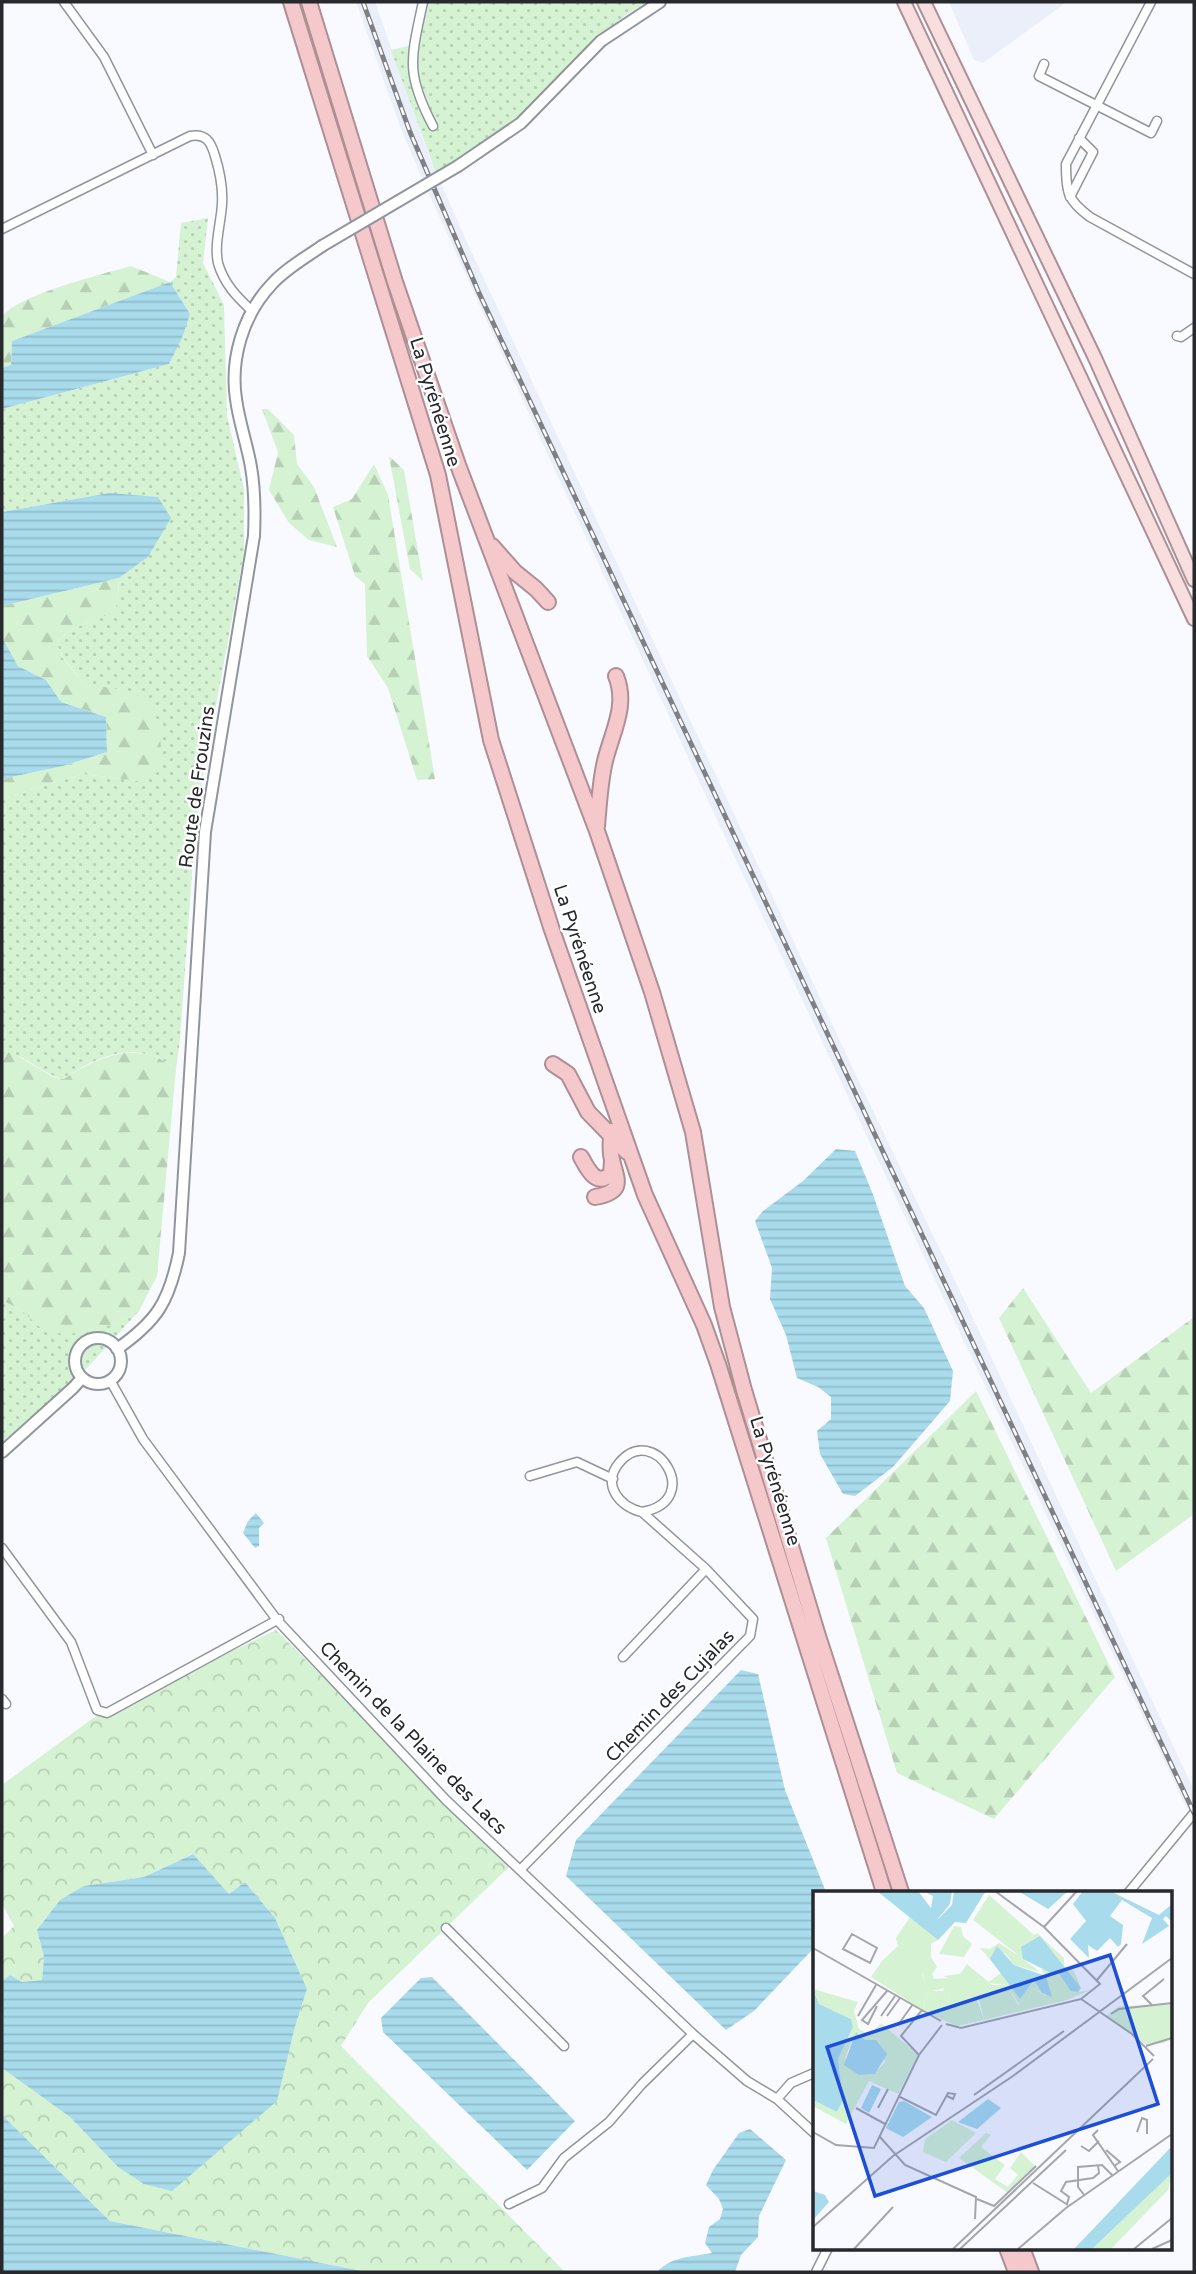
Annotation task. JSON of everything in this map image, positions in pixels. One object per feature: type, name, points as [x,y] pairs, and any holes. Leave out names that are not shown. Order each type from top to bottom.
[{"type":"highway","name":"La Pyrénéenne","points":[[291,2],[438,475],[491,740],[552,930],[645,1195],[704,1325],[718,1364],[884,1891]]},
{"type":"highway","name":"La Pyrénéenne","points":[[309,2],[395,282],[485,537],[597,831],[652,992],[693,1132],[722,1307],[744,1390],[818,1636],[901,1891]]},
{"type":"highway","points":[[485,537],[515,572],[548,602]]},
{"type":"highway","points":[[597,831],[600,786],[621,707],[622,696],[616,676]]},
{"type":"highway","points":[[553,1064],[568,1074],[618,1175],[617,1185],[611,1192],[595,1197]]},
{"type":"highway","points":[[581,1157],[589,1173],[599,1179],[611,1174],[613,1166],[609,1095]]},
{"type":"highway","points":[[588,1112],[631,1155]]},
{"type":"highway","points":[[1008,2250],[1016,2272]]},
{"type":"highway","points":[[1023,2250],[1031,2272]]},
{"type":"main road","name":"Route de Frouzins","points":[[117,1349],[148,1326],[159,1311],[168,1293],[179,1254],[205,832],[254,536],[255,510],[251,468],[234,378],[239,343],[252,311],[278,278],[322,246],[458,166],[521,123],[601,41],[660,2]]},
{"type":"main road","points":[[904,2],[1194,619]]},
{"type":"main road","points":[[924,2],[1095,358],[1194,580]]},
{"type":"main road","points":[[90,1340],[105,1340],[117,1349],[120,1362],[116,1376],[95,1384],[82,1378],[75,1364],[75,1357],[83,1344],[90,1340]]},
{"type":"main road","points":[[2,1452],[82,1378]]},
{"type":"street","points":[[64,2],[104,57],[153,155]]},
{"type":"street","points":[[423,2],[412,72],[417,94],[433,126]]},
{"type":"street","points":[[1151,2],[1066,164],[1066,185],[1074,205],[1090,217],[1193,270]]},
{"type":"street","points":[[1044,64],[1039,76],[1151,133],[1157,121]]},
{"type":"street","points":[[2,229],[190,136],[206,137],[211,143],[219,169],[222,192],[217,255],[219,265],[230,290],[252,311]]},
{"type":"street","points":[[1070,197],[1093,152],[1079,138]]},
{"type":"street","points":[[1177,336],[1181,337],[1194,328]]},
{"type":"street","name":"Chemin de la Plaine des Lacs","points":[[110,1380],[143,1438],[280,1619],[446,1800],[694,2034],[747,2081],[777,2099],[813,2132]]},
{"type":"street","points":[[530,1476],[577,1462],[612,1479],[619,1463],[632,1453],[648,1452],[665,1461],[671,1470],[672,1489],[660,1506],[642,1512]]},
{"type":"street","name":"Chemin des Cujalas","points":[[521,1870],[750,1636],[753,1619],[706,1570],[642,1512],[623,1504],[614,1491],[612,1479]]},
{"type":"street","points":[[2,1548],[71,1642],[97,1710],[107,1713],[280,1619]]},
{"type":"street","points":[[623,1657],[706,1570]]},
{"type":"street","points":[[1130,1891],[1194,1813]]},
{"type":"street","points":[[446,1928],[564,2046]]},
{"type":"street","points":[[509,2204],[542,2188],[564,2158],[609,2122],[642,2084],[694,2034]]},
{"type":"street","points":[[777,2099],[791,2083],[813,2073]]},
{"type":"street","points":[[816,2272],[827,2250]]},
{"type":"shaded area","points":[[356,2],[375,2],[429,156],[470,249],[1194,1790],[1194,1823],[718,822],[541,440],[401,129]]},
{"type":"shaded area","points":[[949,2],[1067,2],[983,63],[974,60]]},
{"type":"green space","points":[[426,2],[648,2],[627,14],[585,48],[531,107],[503,131],[436,173],[391,50],[417,44]]},
{"type":"green space","points":[[208,218],[203,263],[224,305],[227,416],[244,489],[244,553],[202,782],[176,1069],[148,1054],[119,1053],[91,1063],[64,1079],[25,1059],[2,1053],[2,800],[84,774],[146,782],[122,690],[85,685],[62,656],[57,644],[72,630],[112,611],[117,603],[119,578],[148,557],[109,493],[2,512],[2,409],[169,364],[190,314],[170,282],[176,277],[181,223]]},
{"type":"green space","points":[[131,266],[170,282],[12,341],[11,366],[2,368],[1,324],[8,311],[39,294]]},
{"type":"green space","points":[[262,409],[268,409],[294,435],[297,464],[314,487],[337,547],[309,540],[289,523],[269,490],[278,452]]},
{"type":"green space","points":[[389,456],[404,470],[423,581],[410,569]]},
{"type":"green space","points":[[374,464],[388,495],[435,779],[417,780],[388,688],[367,656],[365,584],[355,576],[333,507],[352,499]]},
{"type":"green space","points":[[119,578],[117,603],[112,611],[106,616],[80,625],[57,644],[62,657],[85,685],[130,692],[149,705],[160,735],[159,768],[146,782],[84,774],[2,800],[2,779],[63,766],[107,752],[106,717],[61,702],[46,680],[18,666],[2,642],[2,606]]},
{"type":"green space","points":[[11,1052],[53,1077],[64,1079],[91,1063],[120,1054],[148,1055],[176,1069],[157,1276],[139,1311],[116,1324],[66,1335],[41,1328],[21,1310],[2,1300],[2,1053]]},
{"type":"green space","points":[[1023,1288],[1091,1393],[1194,1317],[1194,1514],[1116,1571],[999,1318]]},
{"type":"green space","points":[[2,1300],[21,1310],[41,1328],[116,1324],[139,1311],[88,1367],[2,1445]]},
{"type":"green space","points":[[976,1391],[1115,1677],[994,1819],[897,1773],[826,1538]]},
{"type":"green space","points":[[276,1630],[511,1865],[368,2003],[341,2046],[565,2272],[367,2272],[110,2221],[2,2115],[2,2068],[70,2117],[118,2167],[294,2030],[307,1989],[275,1918],[245,1882],[229,1894],[192,1854],[144,1877],[84,1886],[37,1930],[44,1957],[42,1980],[22,1982],[10,1975],[2,1981],[2,1938],[14,1926],[2,1904],[2,1785],[93,1718]]},
{"type":"water","points":[[170,282],[190,314],[169,364],[2,409],[2,368],[11,365],[12,341]]},
{"type":"water","points":[[109,493],[158,497],[171,518],[148,557],[119,578],[2,606],[2,512]]},
{"type":"water","points":[[2,638],[18,666],[46,680],[61,702],[106,717],[107,752],[63,766],[2,779]]},
{"type":"water","points":[[836,1149],[855,1151],[905,1286],[924,1308],[953,1371],[950,1401],[893,1467],[855,1496],[843,1494],[820,1454],[817,1431],[831,1419],[831,1397],[818,1387],[797,1378],[786,1335],[770,1299],[772,1268],[755,1221],[763,1211],[803,1181]]},
{"type":"water","points":[[256,1513],[264,1523],[259,1528],[259,1546],[255,1548],[243,1533],[248,1521]]},
{"type":"water","points":[[741,1670],[758,1674],[785,1790],[826,1891],[813,1891],[813,1949],[754,2011],[726,2030],[566,1876],[576,1840]]},
{"type":"water","points":[[193,1854],[229,1894],[245,1882],[275,1918],[307,1989],[277,2101],[172,2191],[144,2184],[118,2167],[70,2117],[2,2068],[2,1981],[10,1975],[22,1982],[42,1980],[44,1957],[37,1930],[60,1900],[84,1886],[144,1877]]},
{"type":"water","points":[[432,1977],[575,2121],[527,2170],[383,2032],[381,2018],[421,1978]]},
{"type":"water","points":[[2,2115],[110,2221],[367,2272],[2,2272]]},
{"type":"water","points":[[750,2129],[786,2160],[759,2216],[758,2237],[741,2255],[735,2272],[657,2272],[676,2260],[712,2253],[705,2243],[709,2227],[720,2219],[723,2209],[719,2199],[706,2185],[713,2170],[739,2133]]},
{"type":"railway","points":[[363,2],[410,132],[479,293],[1194,1813]]}]
